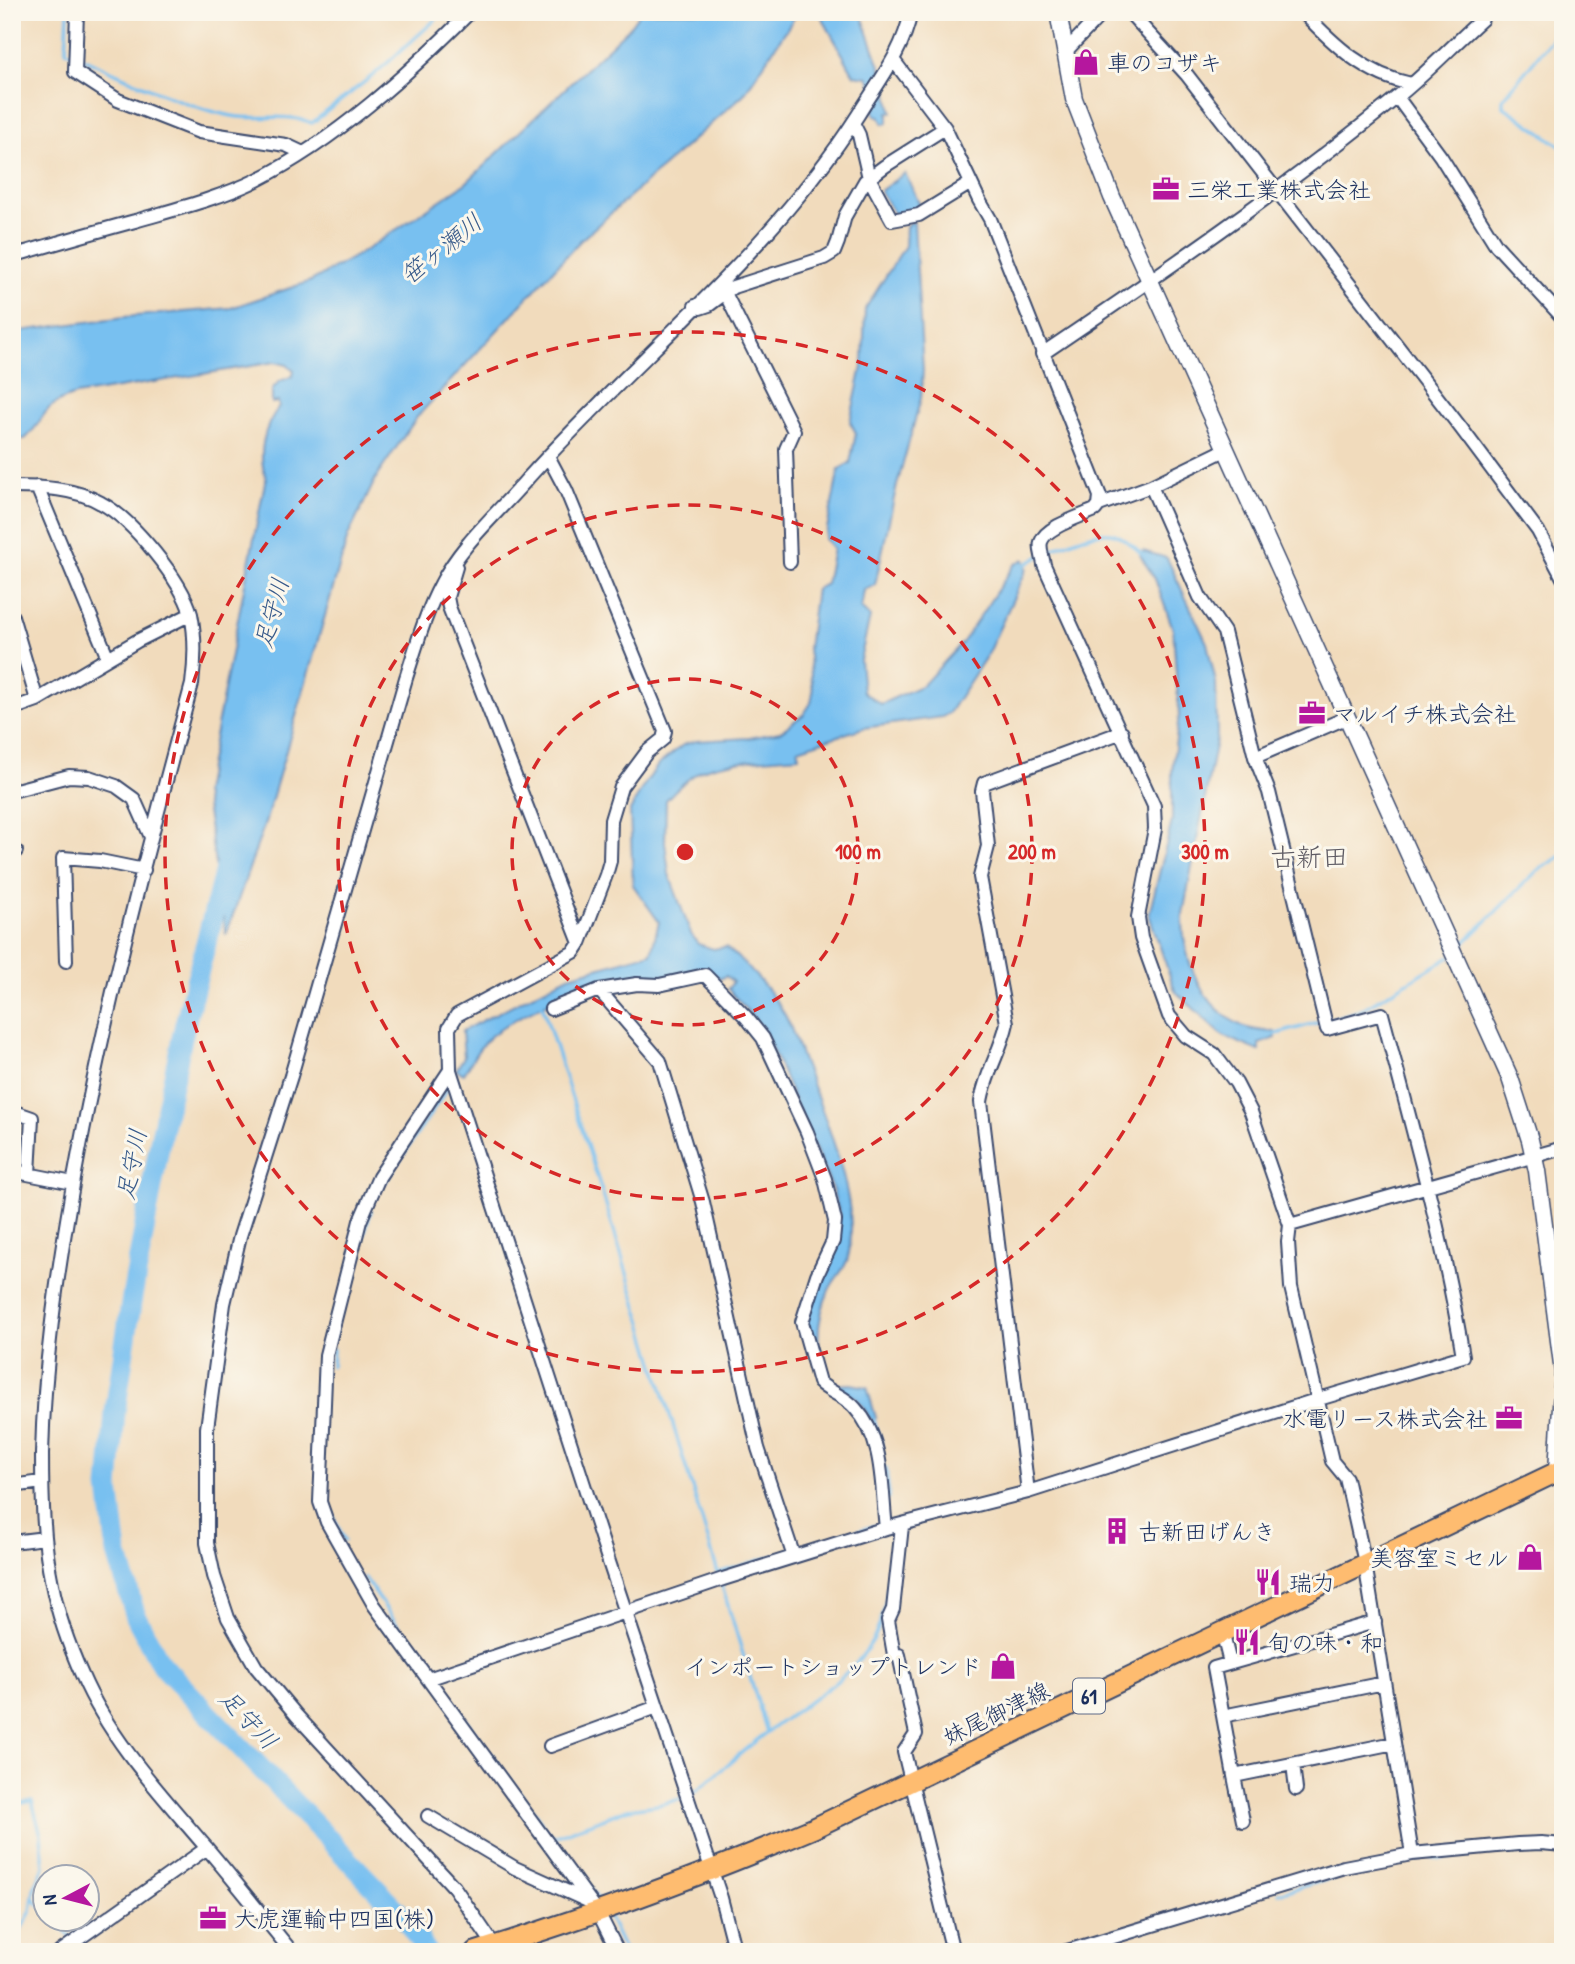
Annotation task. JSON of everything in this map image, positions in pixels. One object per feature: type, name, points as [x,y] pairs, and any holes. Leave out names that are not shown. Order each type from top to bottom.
[{"type":"main road","name":"妹尾御津線","points":[[488,1950],[710,1872],[814,1828],[1560,1470]]},
{"type":"street","points":[[76,12],[75,72],[118,100],[200,132],[286,145],[303,153]]},
{"type":"street","points":[[12,256],[206,201],[257,180],[303,153],[390,86],[432,50],[456,18],[470,12]]},
{"type":"street","points":[[488,1950],[454,1887],[256,1667],[228,1618],[214,1576],[207,1543],[205,1503],[207,1428],[224,1304],[240,1236],[291,1076],[406,678],[426,617],[441,583],[456,561],[548,456],[776,224],[809,184],[894,61],[911,12]]},
{"type":"street","points":[[1058,12],[1074,99],[1093,151],[1225,450],[1510,1078],[1534,1156],[1558,1319],[1563,1373],[1560,1470]]},
{"type":"street","points":[[1065,52],[1103,12]]},
{"type":"street","points":[[1129,12],[1187,75],[1461,428],[1538,531],[1563,578]]},
{"type":"street","points":[[1303,12],[1368,69],[1390,80],[1411,84]]},
{"type":"street","points":[[1042,354],[1150,281],[1276,190],[1397,97],[1482,19],[1475,12]]},
{"type":"street","points":[[894,61],[944,128],[990,219],[1100,496],[1099,505]]},
{"type":"street","points":[[1397,97],[1441,157],[1496,245],[1563,318]]},
{"type":"street","points":[[855,119],[869,178],[892,220],[909,218],[971,183]]},
{"type":"street","points":[[695,306],[700,308],[709,305],[733,287],[824,258],[834,252],[851,203],[869,178],[944,128]]},
{"type":"street","points":[[725,293],[794,431],[786,449],[790,562]]},
{"type":"street","points":[[1225,450],[1151,486],[1099,505],[1095,510],[1047,532],[1041,539],[1040,549],[1044,565],[1154,806],[1155,829],[1138,917],[1141,938],[1160,993],[1169,1016],[1186,1035],[1214,1055],[1237,1083],[1251,1112],[1290,1225],[1288,1242],[1291,1287],[1332,1461],[1346,1478],[1365,1563],[1412,1854]]},
{"type":"street","points":[[548,456],[566,490],[665,731],[663,739],[647,752],[621,787],[611,820],[610,861],[580,943],[574,951],[457,1015],[449,1028],[450,1070],[710,1872],[721,1898],[735,1952]]},
{"type":"street","points":[[431,1677],[793,1553],[890,1525],[1028,1492],[1463,1356],[1452,1287],[1428,1185],[1382,1014],[1327,1029],[1269,792],[1255,757],[1224,632],[1200,597],[1151,486]]},
{"type":"street","points":[[12,487],[37,487],[86,496],[103,503],[121,517],[156,554],[182,593],[191,614],[196,654],[192,684],[110,996],[87,1102],[52,1305],[44,1399],[42,1482],[45,1538],[52,1584],[83,1678],[109,1725],[143,1774],[292,1952]]},
{"type":"street","points":[[37,487],[108,658]]},
{"type":"street","points":[[456,561],[447,597],[449,607],[580,943]]},
{"type":"street","points":[[12,709],[37,700],[191,614]]},
{"type":"street","points":[[12,616],[37,700]]},
{"type":"street","points":[[1255,757],[1346,718]]},
{"type":"street","points":[[1028,1492],[981,1102],[984,1082],[1003,1041],[1007,1023],[980,877],[988,846],[982,791],[984,783],[1122,732]]},
{"type":"street","points":[[12,791],[69,776],[89,777],[116,786],[134,799],[151,837]]},
{"type":"street","points":[[66,961],[62,858],[100,861],[144,870]]},
{"type":"street","points":[[551,1009],[599,990],[637,984],[659,985],[705,975],[746,1017],[768,1048],[814,1148],[835,1221],[833,1241],[817,1275],[803,1316],[808,1348],[819,1382],[846,1399],[870,1431],[881,1470],[890,1525],[893,1609],[888,1620],[894,1654],[899,1655],[916,1734],[904,1752],[909,1782],[954,1952]]},
{"type":"street","points":[[599,990],[660,1061],[704,1202],[758,1448],[793,1553]]},
{"type":"street","points":[[450,1070],[379,1177],[360,1222],[326,1355],[320,1502],[327,1522],[373,1605],[431,1677],[599,1909],[618,1952]]},
{"type":"street","points":[[12,1111],[32,1118],[29,1174]]},
{"type":"street","points":[[1290,1225],[1563,1149]]},
{"type":"street","points":[[12,1171],[73,1183]]},
{"type":"street","points":[[12,1486],[42,1482]]},
{"type":"street","points":[[12,1542],[45,1538]]},
{"type":"street","points":[[1243,1821],[1214,1668],[1375,1622]]},
{"type":"street","points":[[1222,1631],[1230,1663]]},
{"type":"street","points":[[1223,1716],[1384,1683]]},
{"type":"street","points":[[550,1746],[657,1707]]},
{"type":"street","points":[[1234,1776],[1394,1743]]},
{"type":"street","points":[[1293,1764],[1296,1790]]},
{"type":"street","points":[[428,1816],[516,1868],[599,1909]]},
{"type":"street","points":[[1064,1952],[1344,1867],[1412,1854],[1518,1844],[1563,1845]]},
{"type":"street","points":[[60,1952],[207,1849]]},
{"type":"water","name":"笹ヶ瀬川","points":[[640,12],[798,12],[744,94],[580,241],[417,417],[377,476],[348,536],[266,820],[226,935],[204,792],[266,477],[262,450],[269,423],[279,407],[278,402],[272,403],[272,389],[280,381],[293,376],[294,370],[275,362],[76,395],[50,408],[25,439],[12,439],[12,332],[124,317],[231,308],[311,281],[366,250],[466,183],[628,29]]},
{"type":"water","points":[[819,12],[868,12],[862,16],[886,83],[892,112],[888,113],[888,123],[883,124],[879,116],[875,115],[868,77],[854,75]]},
{"type":"water","points":[[905,173],[921,207],[911,213],[895,215],[880,191]]},
{"type":"water","points":[[911,222],[914,223],[923,370],[921,398],[896,489],[875,585],[864,590],[861,608],[870,617],[860,660],[863,692],[881,704],[923,685],[963,642],[1014,565],[1024,559],[1027,569],[987,655],[949,713],[942,717],[863,728],[798,749],[799,756],[748,760],[708,768],[691,777],[666,800],[665,842],[669,874],[691,934],[698,944],[713,949],[726,947],[773,996],[785,1015],[830,1132],[845,1183],[851,1231],[848,1258],[829,1290],[821,1314],[818,1339],[823,1363],[835,1385],[867,1387],[876,1418],[870,1419],[857,1399],[825,1385],[806,1318],[827,1268],[840,1215],[831,1185],[763,1028],[728,989],[733,982],[726,976],[720,979],[712,972],[699,968],[662,980],[630,978],[577,991],[506,1025],[484,1043],[464,1074],[456,1070],[464,1057],[462,1031],[569,976],[651,953],[659,922],[633,885],[630,811],[658,765],[683,745],[696,741],[749,738],[780,732],[804,714],[811,703],[813,692],[808,648],[816,589],[826,584],[833,549],[825,539],[839,469],[850,463],[856,433],[850,422],[863,362],[865,309],[905,246],[906,227]]},
{"type":"water","points":[[1143,551],[1167,558],[1207,643],[1216,683],[1217,735],[1183,914],[1186,947],[1196,979],[1215,1006],[1242,1026],[1275,1032],[1276,1038],[1259,1044],[1259,1051],[1223,1036],[1175,991],[1149,915],[1172,821],[1172,771],[1179,715],[1173,629],[1155,579],[1140,555]]},
{"type":"waterway","points":[[68,12],[66,51],[191,105],[232,116],[281,117],[312,123],[376,73],[444,12]]},
{"type":"waterway","points":[[1563,25],[1503,99],[1503,106],[1563,148]]},
{"type":"waterway","points":[[1022,567],[1065,544],[1101,533],[1119,536],[1143,555]]},
{"type":"waterway","points":[[1458,949],[1538,870],[1563,855]]},
{"type":"waterway","name":"足守川","points":[[226,866],[185,1024],[161,1136],[132,1297],[115,1412],[109,1488],[117,1553],[136,1617],[161,1664],[407,1921],[427,1952]]},
{"type":"waterway","points":[[1273,1035],[1359,1011],[1450,957]]},
{"type":"waterway","points":[[542,1005],[719,1576]]},
{"type":"waterway","points":[[381,1188],[447,1089]]},
{"type":"waterway","points":[[356,1260],[371,1211]]},
{"type":"waterway","points":[[332,1366],[333,1349]]},
{"type":"waterway","points":[[873,1417],[881,1443]]},
{"type":"waterway","points":[[886,1468],[889,1498]]},
{"type":"waterway","points":[[326,1489],[329,1507],[344,1540]]},
{"type":"waterway","points":[[718,1573],[874,1526]]},
{"type":"waterway","points":[[691,1795],[755,1741],[824,1692],[863,1655],[873,1640],[885,1602],[893,1530]]},
{"type":"waterway","points":[[365,1578],[404,1635]]},
{"type":"waterway","points":[[721,1583],[767,1732]]},
{"type":"waterway","points":[[445,1692],[601,1903]]},
{"type":"waterway","points":[[552,1838],[628,1809],[684,1798]]},
{"type":"waterway","points":[[12,1805],[32,1801],[41,1835],[44,1867],[34,1889],[31,1911],[12,1946]]},
{"type":"waterway","points":[[1432,1857],[1441,1859],[1455,1856]]},
{"type":"waterway","points":[[1387,1865],[1421,1859]]},
{"type":"waterway","points":[[1279,1893],[1369,1868]]},
{"type":"waterway","points":[[1206,1914],[1212,1915],[1228,1908]]},
{"type":"waterway","points":[[608,1916],[625,1952]]},
{"type":"waterway","points":[[66,1932],[85,1952]]},
{"type":"place","name":"車のコザキ","points":[[1086,62]]},
{"type":"place","name":"三栄工業株式会社","points":[[1166,189]]},
{"type":"place","name":"マルイチ株式会社","points":[[1312,713]]},
{"type":"place","name":"水電リース株式会社","points":[[1509,1418]]},
{"type":"place","name":"古新田げんき","points":[[1117,1531]]},
{"type":"place","name":"美容室ミセル","points":[[1530,1557]]},
{"type":"place","name":"瑞力","points":[[1268,1582]]},
{"type":"place","name":"旬の味・和","points":[[1247,1642]]},
{"type":"place","name":"インポートショップトレンド","points":[[1003,1666]]},
{"type":"place","name":"大虎運輸中四国(株)","points":[[213,1918]]},
{"type":"district","name":"古新田","points":[[1309,856]]}]
